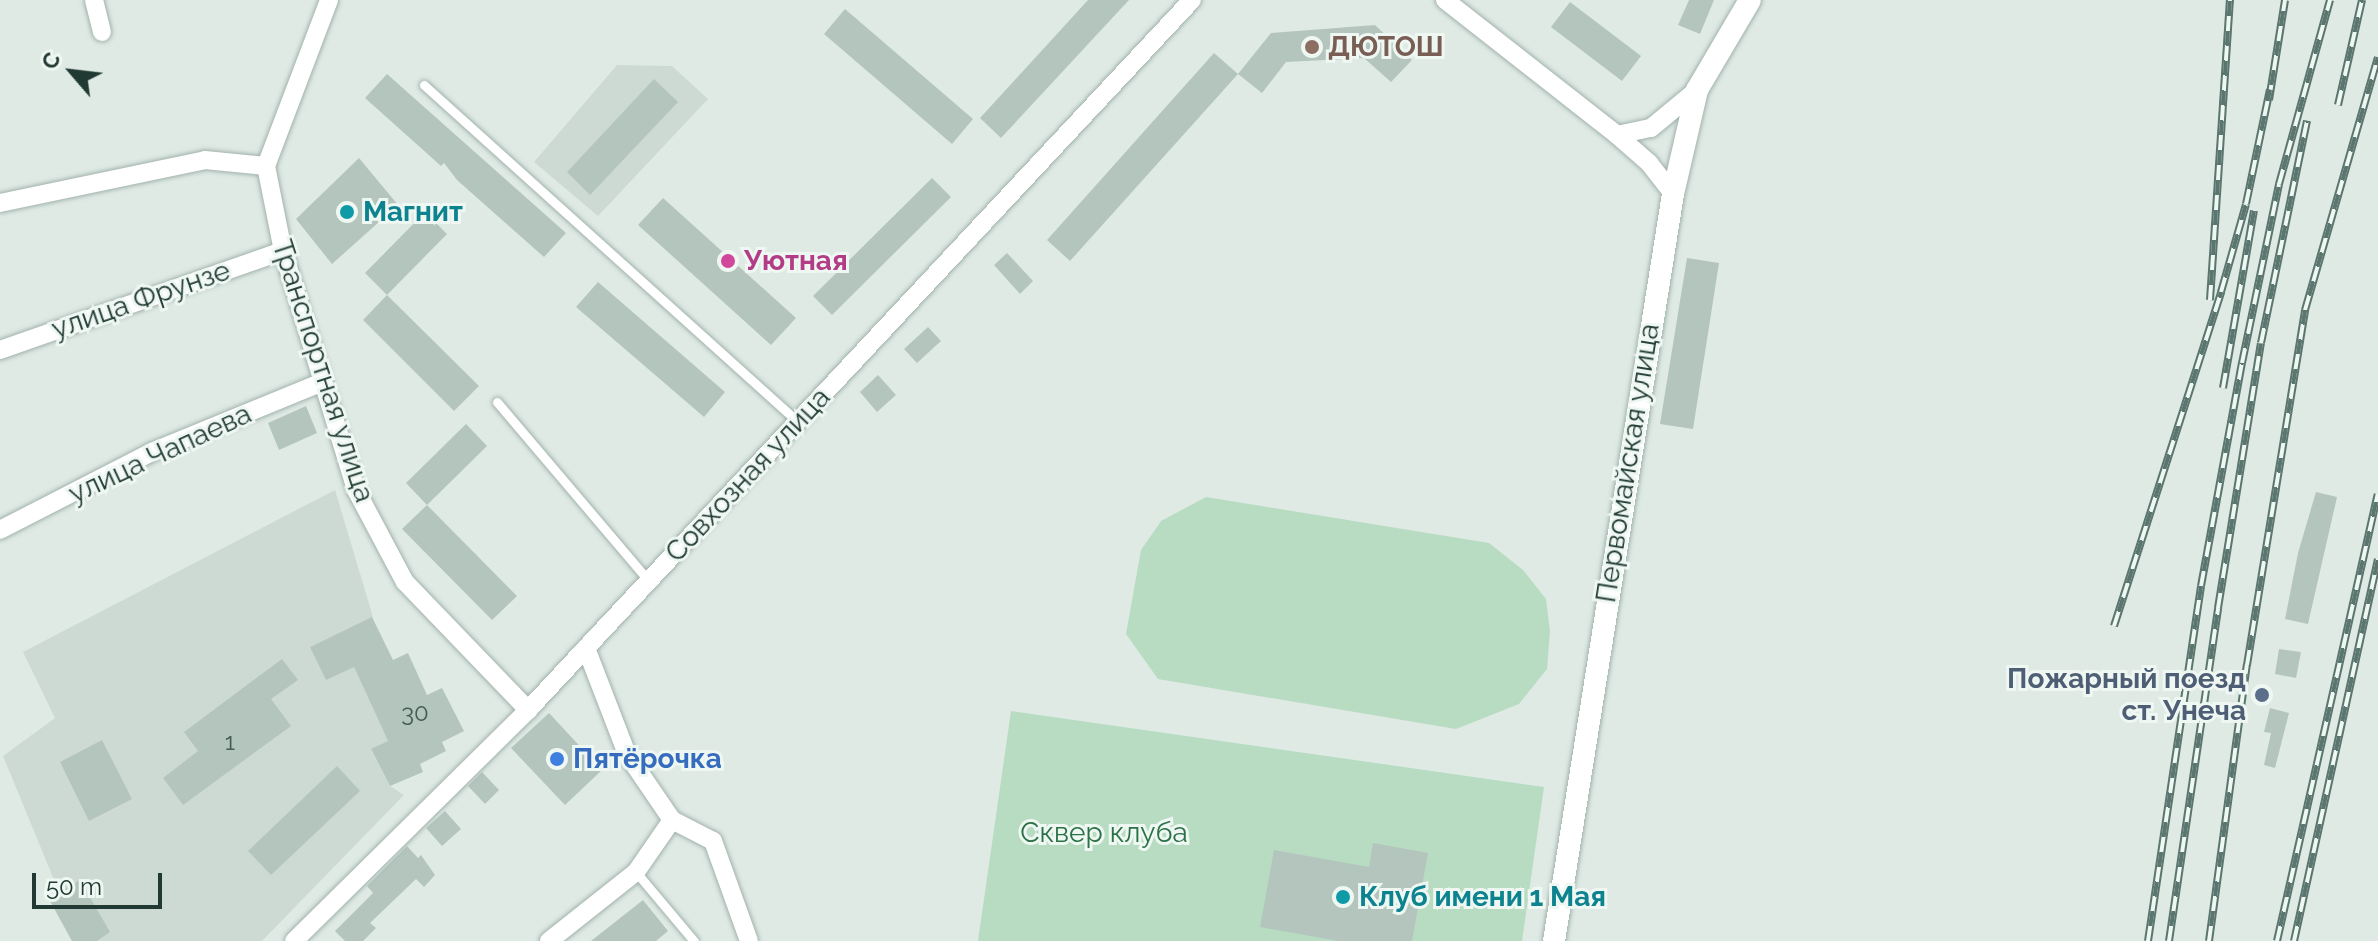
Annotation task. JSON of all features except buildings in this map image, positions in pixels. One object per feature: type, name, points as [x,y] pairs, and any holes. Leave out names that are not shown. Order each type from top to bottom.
[{"type":"street","points":[[94,0],[102,32]]},
{"type":"street","points":[[0,203],[205,160],[266,166],[329,0]]},
{"type":"street","name":"Совхозная улица","points":[[294,941],[528,710],[1192,0]]},
{"type":"street","points":[[1445,0],[1617,135],[1649,163],[1673,194]]},
{"type":"street","name":"Первомайская улица","points":[[1554,941],[1632,429],[1673,194],[1697,90],[1750,0]]},
{"type":"street","points":[[1617,135],[1651,128],[1697,90]]},
{"type":"street","name":"Транспортная улица","points":[[266,166],[283,251],[356,490],[405,582],[528,710]]},
{"type":"street","name":"улица Фрунзе","points":[[0,350],[283,251]]},
{"type":"street","name":"улица Чапаева","points":[[0,530],[152,452],[323,382]]},
{"type":"street","points":[[586,648],[627,754],[672,820],[713,841],[749,941]]},
{"type":"street","points":[[549,941],[636,872],[672,820]]},
{"type":"lane","points":[[424,85],[798,422]]},
{"type":"lane","points":[[497,402],[649,581]]},
{"type":"lane","points":[[636,872],[694,941]]},
{"type":"shaded area","points":[[617,65],[672,66],[708,99],[598,216],[534,162]]},
{"type":"shaded area","points":[[335,490],[373,617],[310,647],[354,667],[388,741],[371,750],[390,786],[404,795],[262,941],[72,941],[49,899],[59,892],[3,756],[55,718],[23,652]]},
{"type":"green space","points":[[1206,497],[1489,543],[1523,570],[1546,599],[1550,631],[1547,669],[1519,704],[1456,729],[1158,679],[1126,634],[1141,550],[1161,521]]},
{"type":"green space","name":"Сквер клуба","points":[[1011,711],[1544,787],[1522,941],[978,941]]},
{"type":"railway","points":[[2210,300],[2230,0]]},
{"type":"railway","points":[[2269,100],[2285,0]]},
{"type":"railway","points":[[2148,941],[2201,586],[2242,363],[2279,184],[2330,0]]},
{"type":"railway","points":[[2338,105],[2362,0]]},
{"type":"railway","points":[[2209,941],[2247,665],[2305,310],[2378,57]]},
{"type":"railway","points":[[2114,626],[2221,292],[2246,204],[2270,89]]},
{"type":"railway","points":[[2169,941],[2261,343],[2307,121]]},
{"type":"railway","points":[[2223,388],[2254,211]]},
{"type":"railway","points":[[2277,941],[2378,494]]},
{"type":"railway","points":[[2294,941],[2378,559]]},
{"type":"place","name":"ДЮТОШ","points":[[1312,47]]},
{"type":"place","name":"Магнит","points":[[347,212]]},
{"type":"place","name":"Уютная","points":[[728,261]]},
{"type":"place","name":"Пожарный поезд ст. Унеча","points":[[2262,695]]},
{"type":"place","name":"Пятёрочка","points":[[557,759]]},
{"type":"place","name":"Клуб имени 1 Мая","points":[[1343,897]]}]
